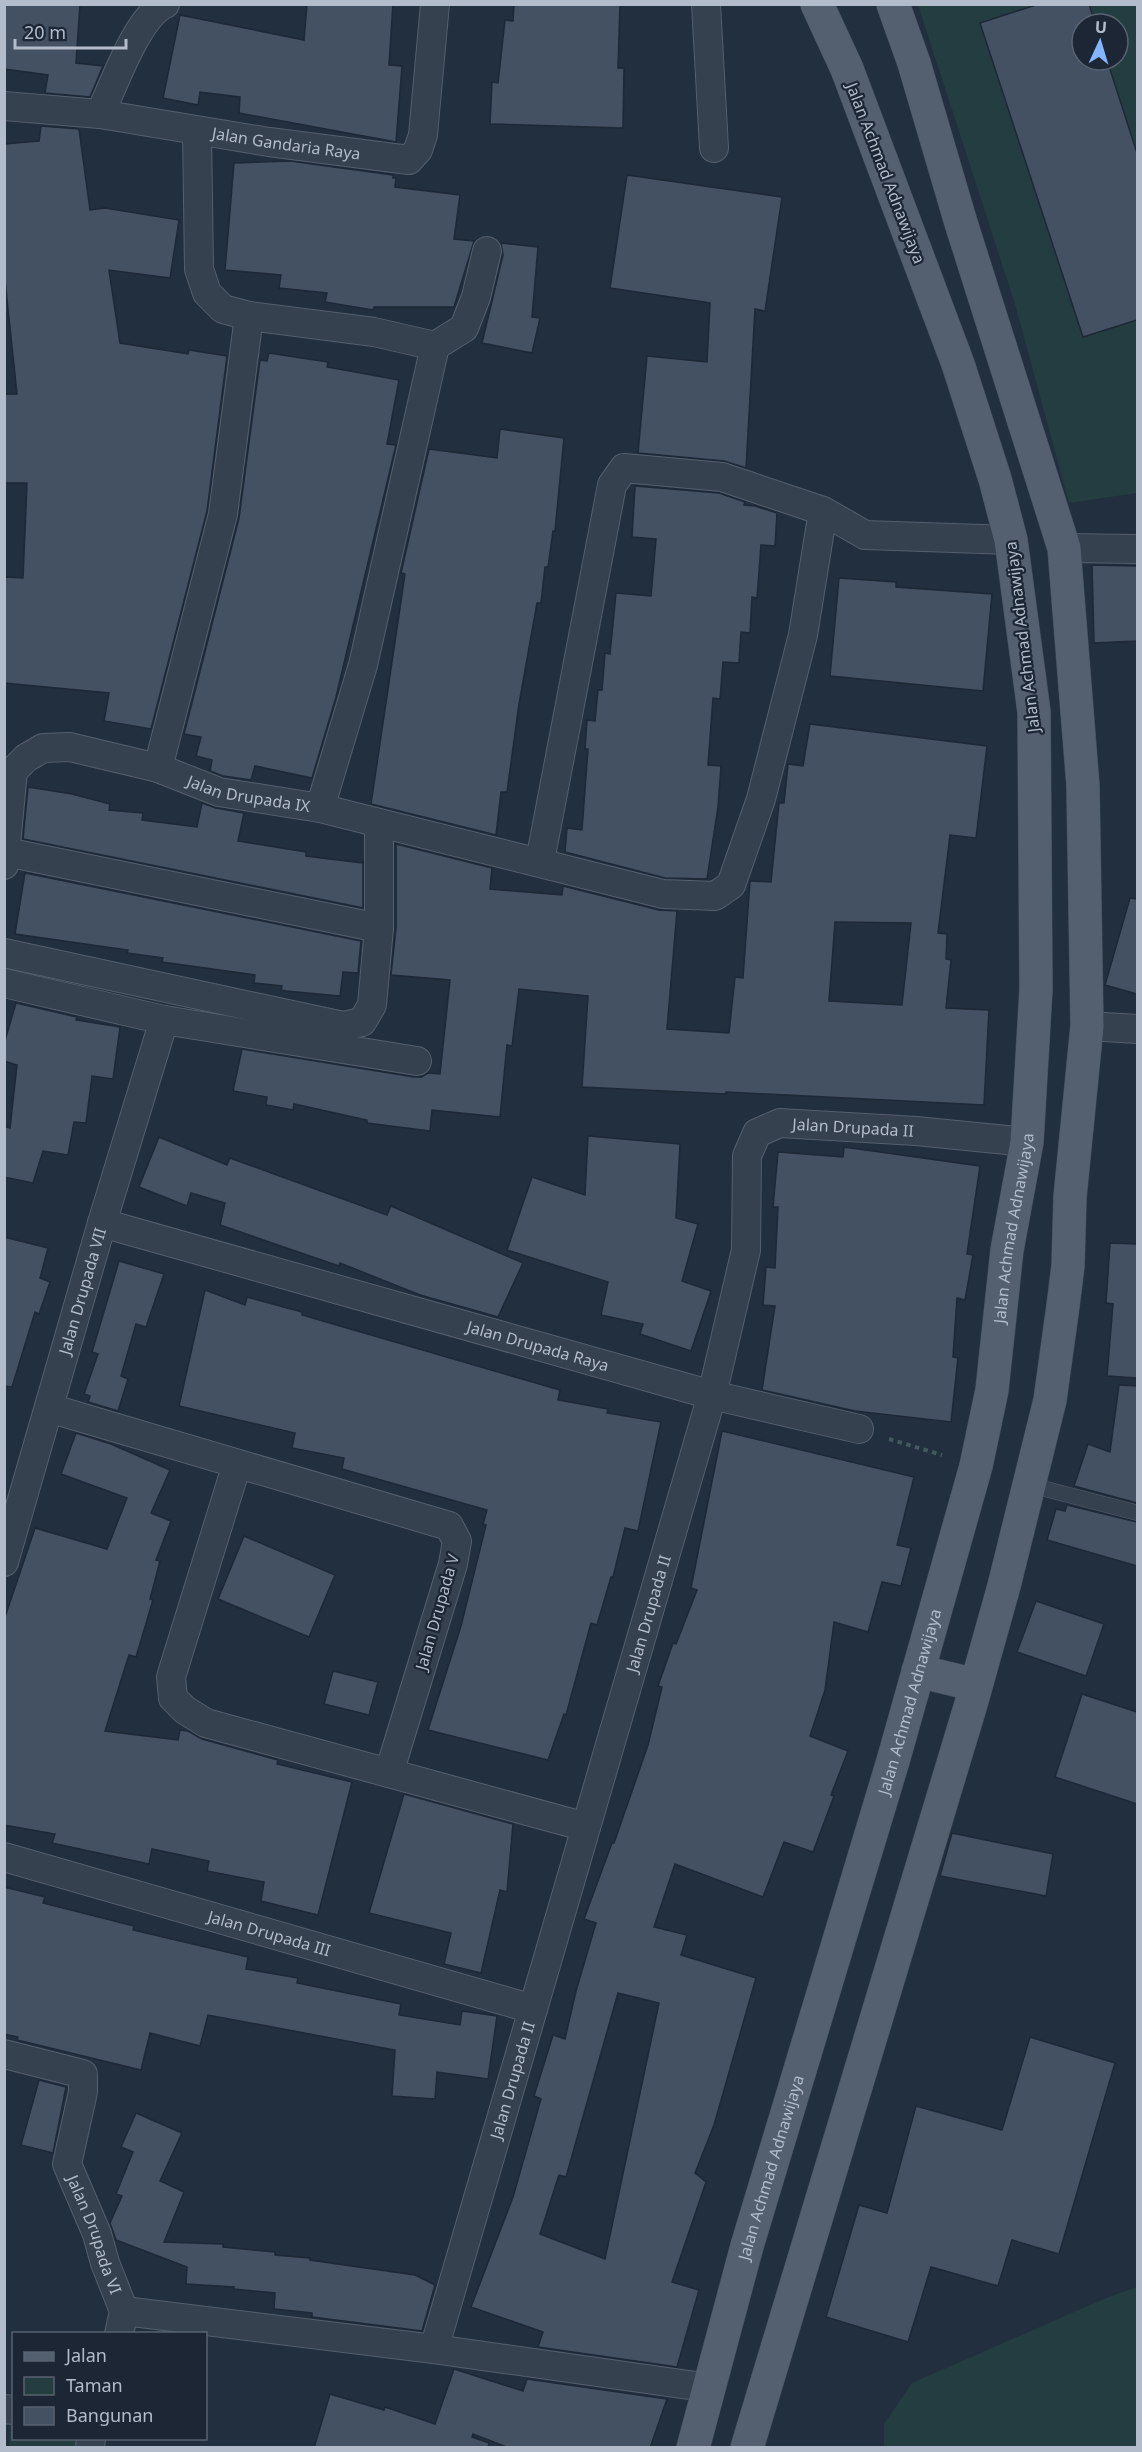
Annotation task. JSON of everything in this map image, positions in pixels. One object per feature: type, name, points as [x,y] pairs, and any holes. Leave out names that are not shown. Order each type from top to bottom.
[{"type":"main road","name":"Jalan Achmad Adnawijaya","points":[[693,2448],[747,2246],[918,1671],[976,1466],[992,1390],[1007,1250],[1027,1142],[1036,989],[1034,712],[1011,540],[995,479],[958,364],[847,69],[817,4]]},
{"type":"main road","points":[[747,2448],[976,1685],[1030,1485],[1050,1400],[1068,1266],[1070,1197],[1087,1026],[1083,786],[1064,548],[961,223],[914,63],[893,4]]},
{"type":"main road","points":[[1011,540],[1064,548]]},
{"type":"main road","points":[[918,1671],[976,1685]]},
{"type":"street","points":[[100,114],[144,21],[165,4]]},
{"type":"street","name":"Jalan Gandaria Raya","points":[[4,106],[100,114],[409,160],[418,150],[423,135],[435,4]]},
{"type":"street","points":[[706,4],[714,148]]},
{"type":"street","points":[[197,130],[199,268],[207,293],[223,309],[249,316],[374,332],[435,346],[464,328],[476,297],[487,251]]},
{"type":"street","points":[[158,768],[223,514],[249,316]]},
{"type":"street","points":[[320,808],[363,664],[435,346]]},
{"type":"street","points":[[540,861],[612,485],[624,468],[722,477],[823,512],[866,535],[1011,540]]},
{"type":"street","name":"Jalan Drupada IX","points":[[5,859],[13,771],[26,758],[43,748],[70,747],[158,768],[219,792],[320,808],[540,861],[663,894],[715,896],[731,885],[760,799],[803,635],[823,512]]},
{"type":"street","points":[[1064,548],[1137,549]]},
{"type":"street","points":[[4,953],[343,1026],[362,1023],[372,1005],[379,928],[379,824]]},
{"type":"street","points":[[5,859],[379,928]]},
{"type":"street","points":[[4,983],[165,1020],[417,1061]]},
{"type":"street","name":"Jalan Drupada VII","points":[[4,1563],[102,1223],[165,1020]]},
{"type":"street","points":[[1087,1026],[1137,1029]]},
{"type":"street","name":"Jalan Drupada II","points":[[434,2349],[712,1395],[746,1250],[747,1156],[757,1133],[780,1124],[916,1131],[1027,1142]]},
{"type":"street","name":"Jalan Drupada Raya","points":[[102,1223],[712,1395],[859,1430]]},
{"type":"street","name":"Jalan Drupada V","points":[[49,1408],[448,1526],[457,1540],[453,1564],[389,1773]]},
{"type":"street","points":[[237,1464],[171,1677],[173,1698],[185,1710],[206,1723],[586,1827]]},
{"type":"street","name":"Jalan Drupada III","points":[[4,1857],[533,2009]]},
{"type":"street","name":"Jalan Drupada VI","points":[[4,2054],[83,2073],[83,2092],[67,2164],[97,2234],[122,2322]]},
{"type":"street","points":[[122,2322],[434,2349],[710,2388]]},
{"type":"lane","points":[[1030,1485],[1137,1513]]},
{"type":"path","points":[[859,1430],[976,1466]]},
{"type":"green space","points":[[918,5],[1137,5],[1137,493],[1069,503],[1015,304]]},
{"type":"green space","points":[[1137,2287],[1137,2447],[884,2447],[884,2424],[912,2383],[1106,2298]]},
{"type":"green space","points":[[11,2417],[12,2440],[91,2440],[90,2447],[9,2448]]},
{"type":"building","points":[[4,4],[80,4],[76,63],[103,66],[90,97],[45,93],[48,75],[4,69]]},
{"type":"building","points":[[307,4],[393,4],[389,65],[402,66],[396,142],[239,113],[240,97],[200,92],[198,105],[163,98],[180,15],[304,40]]},
{"type":"building","points":[[514,4],[620,4],[618,68],[624,68],[623,128],[490,124],[492,82],[498,83],[505,20],[513,21]]},
{"type":"building","points":[[1039,4],[1089,4],[1091,12],[1070,12],[1070,72],[1111,72],[1137,153],[1137,320],[1083,337],[980,23]]},
{"type":"building","points":[[41,126],[79,129],[90,210],[105,208],[179,220],[170,278],[109,270],[120,343],[188,354],[189,350],[227,356],[207,511],[151,729],[104,721],[109,693],[4,683],[4,577],[23,578],[27,483],[4,483],[4,394],[17,394],[4,271],[4,144],[39,141]]},
{"type":"building","points":[[290,161],[393,175],[393,178],[396,178],[395,187],[460,195],[454,239],[474,241],[454,307],[374,307],[373,310],[325,302],[327,293],[279,288],[281,275],[225,270],[234,163]]},
{"type":"building","points":[[627,175],[782,197],[765,311],[755,309],[746,468],[724,461],[638,453],[647,356],[707,362],[710,303],[610,288]]},
{"type":"building","points":[[501,243],[538,247],[532,317],[540,318],[532,353],[482,343],[503,255]]},
{"type":"building","points":[[269,353],[328,362],[327,367],[399,380],[387,444],[396,445],[336,697],[312,778],[255,766],[251,780],[223,776],[210,771],[212,760],[196,756],[201,737],[184,734],[239,518],[260,360],[267,361]]},
{"type":"building","points":[[500,429],[564,438],[555,531],[553,531],[548,567],[545,567],[541,603],[537,603],[519,704],[507,792],[501,792],[496,835],[371,804],[405,574],[401,573],[429,449],[497,458]]},
{"type":"building","points":[[635,486],[719,493],[745,502],[744,505],[777,513],[775,546],[761,545],[757,598],[752,597],[750,633],[741,632],[739,663],[723,662],[720,699],[713,698],[708,765],[721,766],[718,807],[707,879],[665,878],[565,852],[567,828],[582,830],[588,749],[585,749],[587,720],[595,721],[598,690],[602,690],[605,653],[610,654],[616,593],[651,596],[656,539],[632,537]]},
{"type":"building","points":[[1092,565],[1137,566],[1137,641],[1094,643]]},
{"type":"building","points":[[839,578],[896,582],[896,587],[992,594],[983,691],[830,676]]},
{"type":"building","points":[[810,724],[987,746],[976,838],[950,835],[938,933],[947,934],[946,959],[951,960],[946,1008],[989,1010],[984,1105],[582,1087],[588,996],[519,989],[512,1046],[507,1045],[500,1117],[432,1110],[430,1131],[367,1123],[367,1120],[294,1104],[293,1110],[266,1105],[267,1097],[233,1091],[242,1049],[414,1077],[422,1077],[428,1073],[440,1074],[450,980],[391,975],[396,928],[396,844],[492,868],[490,889],[562,895],[563,886],[659,910],[677,911],[667,1029],[729,1033],[735,977],[743,978],[750,881],[771,882],[779,803],[784,803],[788,764],[803,766]],"holes":[[[835,922],[911,923],[902,1005],[829,1001]]]},
{"type":"building","points":[[28,787],[72,794],[110,804],[109,810],[143,813],[142,820],[197,827],[202,803],[244,813],[238,841],[306,852],[306,856],[362,863],[363,860],[363,908],[23,839]]},
{"type":"building","points":[[25,873],[361,941],[358,973],[343,972],[340,996],[286,991],[281,990],[282,986],[254,983],[255,975],[162,962],[163,958],[127,953],[128,950],[15,934]]},
{"type":"building","points":[[1130,898],[1137,899],[1137,994],[1105,985]]},
{"type":"building","points":[[16,1003],[77,1017],[76,1020],[120,1027],[113,1079],[92,1076],[86,1123],[74,1122],[68,1155],[43,1151],[33,1183],[4,1177],[4,1126],[10,1128],[17,1065],[4,1061],[4,1044]]},
{"type":"building","points":[[588,1136],[680,1144],[676,1218],[698,1224],[682,1281],[711,1291],[691,1351],[640,1334],[643,1324],[601,1315],[608,1282],[507,1250],[532,1177],[585,1195]]},
{"type":"building","points":[[159,1137],[227,1165],[230,1158],[387,1215],[391,1206],[523,1263],[498,1317],[420,1295],[340,1263],[339,1266],[220,1225],[225,1203],[191,1193],[187,1206],[139,1187]]},
{"type":"building","points":[[844,1147],[980,1166],[967,1254],[973,1255],[965,1300],[957,1298],[953,1357],[958,1358],[951,1422],[855,1411],[762,1390],[775,1306],[763,1305],[766,1267],[775,1268],[778,1207],[773,1207],[778,1152],[843,1157]]},
{"type":"building","points":[[4,1237],[48,1248],[40,1278],[50,1282],[39,1314],[35,1312],[12,1387],[4,1386]]},
{"type":"building","points":[[1110,1243],[1137,1244],[1137,1378],[1107,1376],[1113,1304],[1106,1303]]},
{"type":"building","points":[[119,1261],[164,1274],[146,1327],[136,1324],[121,1376],[128,1379],[118,1411],[88,1402],[90,1396],[84,1394],[98,1354],[92,1352]]},
{"type":"building","points":[[205,1290],[245,1305],[247,1297],[302,1312],[302,1315],[560,1390],[558,1400],[608,1409],[607,1413],[661,1422],[638,1531],[625,1528],[613,1577],[611,1577],[597,1625],[591,1623],[566,1715],[564,1714],[548,1760],[428,1730],[461,1626],[486,1525],[483,1524],[487,1510],[342,1469],[344,1458],[292,1448],[295,1433],[179,1406]]},
{"type":"building","points":[[1119,1385],[1137,1386],[1137,1503],[1074,1486],[1088,1444],[1110,1452]]},
{"type":"building","points":[[722,1431],[914,1477],[897,1545],[911,1548],[901,1586],[882,1582],[868,1632],[834,1622],[825,1690],[810,1736],[848,1751],[813,1852],[784,1842],[763,1897],[675,1864],[654,1927],[687,1935],[681,1955],[756,1978],[714,2125],[695,2173],[706,2182],[672,2282],[699,2290],[677,2367],[538,2347],[543,2332],[471,2307],[513,2197],[541,2099],[534,2096],[553,2035],[565,2039],[596,1923],[584,1919],[612,1843],[614,1843],[648,1745],[662,1687],[658,1686],[673,1643],[676,1644],[697,1590],[691,1588]],"holes":[[[618,1993],[659,2003],[605,2259],[540,2234],[559,2175],[566,2177]]]},
{"type":"building","points":[[76,1433],[111,1444],[170,1470],[151,1513],[171,1521],[156,1560],[160,1561],[150,1599],[153,1600],[136,1657],[129,1655],[105,1731],[178,1740],[180,1730],[188,1731],[202,1739],[278,1760],[277,1764],[352,1782],[318,1915],[261,1901],[264,1882],[207,1871],[209,1861],[152,1849],[149,1864],[52,1843],[55,1834],[4,1825],[4,1620],[35,1528],[107,1549],[127,1498],[61,1474]]},
{"type":"building","points":[[1067,1505],[1137,1522],[1137,1566],[1047,1540],[1056,1509],[1065,1511]]},
{"type":"building","points":[[244,1536],[335,1575],[309,1637],[218,1599]]},
{"type":"building","points":[[1036,1601],[1104,1624],[1086,1676],[1017,1652]]},
{"type":"building","points":[[333,1671],[378,1682],[369,1715],[324,1704]]},
{"type":"building","points":[[1082,1694],[1137,1712],[1137,1804],[1055,1777]]},
{"type":"building","points":[[404,1794],[513,1824],[507,1892],[500,1890],[481,1973],[444,1964],[451,1933],[369,1913]]},
{"type":"building","points":[[952,1833],[1053,1854],[1046,1896],[940,1876]]},
{"type":"building","points":[[4,1887],[45,1897],[43,1903],[134,1926],[133,1930],[248,1957],[246,1969],[298,1978],[297,1983],[401,2004],[399,2015],[460,2025],[462,2011],[497,2016],[488,2079],[437,2072],[435,2099],[392,2096],[395,2050],[208,2015],[200,2046],[150,2033],[141,2070],[17,2040],[18,2037],[4,2034]]},
{"type":"building","points":[[1030,2037],[1115,2063],[1059,2254],[1012,2240],[998,2286],[931,2267],[908,2342],[826,2317],[859,2205],[887,2213],[916,2106],[1002,2130]]},
{"type":"building","points":[[39,2080],[66,2087],[53,2153],[21,2145]]},
{"type":"building","points":[[136,2113],[182,2133],[160,2181],[184,2192],[164,2242],[223,2244],[223,2247],[275,2252],[275,2255],[310,2258],[310,2260],[415,2275],[435,2285],[422,2331],[312,2317],[312,2313],[274,2309],[275,2293],[234,2289],[234,2287],[186,2284],[187,2267],[116,2240],[110,2223],[122,2196],[116,2194],[133,2152],[121,2147]]},
{"type":"building","points":[[454,2369],[523,2391],[527,2379],[667,2399],[650,2448],[509,2448],[473,2434],[472,2437],[489,2443],[488,2448],[314,2448],[330,2394],[384,2410],[385,2407],[435,2424]]}]
